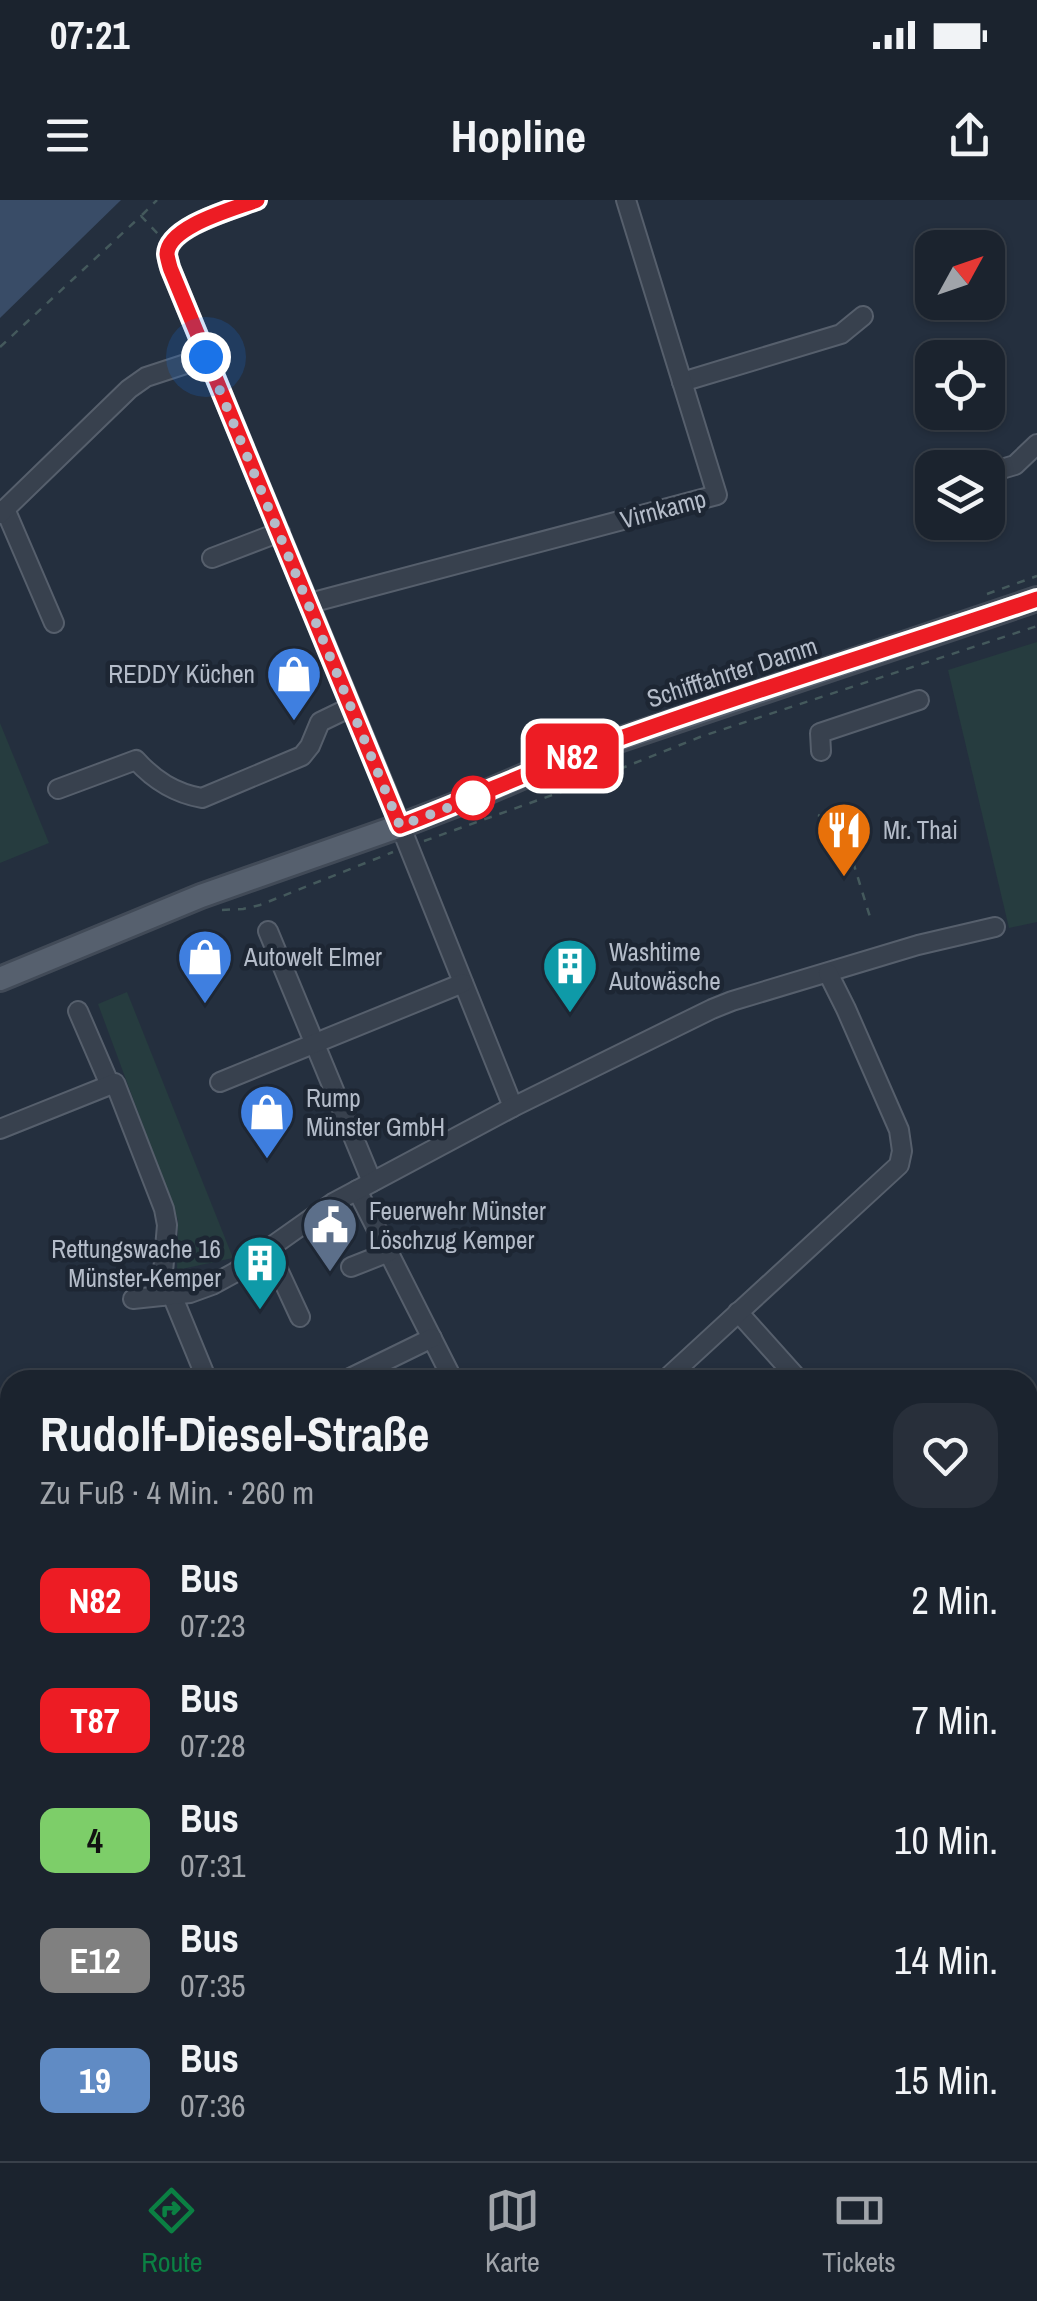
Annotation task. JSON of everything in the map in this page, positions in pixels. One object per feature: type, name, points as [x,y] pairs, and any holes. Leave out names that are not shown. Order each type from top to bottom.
[{"type":"main road","name":"Schifffahrter Damm","points":[[0,978],[201,896],[404,836],[473,798],[568,757],[1037,599]]},
{"type":"street","points":[[256,200],[177,234],[167,255],[171,270],[513,1106]]},
{"type":"street","name":"Virnkamp","points":[[310,604],[718,495],[626,200]]},
{"type":"street","points":[[682,382],[841,334],[864,316]]},
{"type":"street","points":[[54,623],[2,512],[129,389],[146,377],[206,357]]},
{"type":"street","points":[[1005,468],[1016,465],[1037,444]]},
{"type":"street","points":[[212,558],[280,532]]},
{"type":"street","points":[[821,750],[820,734],[920,700]]},
{"type":"street","points":[[58,789],[136,760],[158,782],[186,796],[202,798],[302,756],[320,722],[352,707]]},
{"type":"street","points":[[134,1299],[190,1292],[212,1285],[364,1186],[513,1106],[732,1001],[918,945],[995,927]]},
{"type":"street","points":[[268,931],[314,1044],[389,1252],[448,1370]]},
{"type":"street","points":[[675,1370],[899,1166],[902,1151],[898,1130],[828,972]]},
{"type":"street","points":[[220,1082],[463,983]]},
{"type":"street","points":[[78,1010],[110,1085]]},
{"type":"street","points":[[0,1129],[115,1083],[164,1209],[166,1296],[202,1370]]},
{"type":"street","points":[[268,1248],[300,1317]]},
{"type":"street","points":[[351,1267],[389,1252]]},
{"type":"street","points":[[738,1312],[790,1370]]},
{"type":"street","points":[[366,1370],[432,1338]]},
{"type":"path","points":[[0,347],[157,200]]},
{"type":"path","points":[[141,216],[152,228]]},
{"type":"path","points":[[224,910],[260,905],[404,836],[572,788],[700,737],[1037,626]]},
{"type":"path","points":[[818,815],[842,826],[870,917]]},
{"type":"green space","points":[[1037,642],[1037,922],[1009,928],[948,670]]},
{"type":"green space","points":[[0,723],[49,843],[0,863]]},
{"type":"green space","points":[[127,992],[233,1258],[177,1270],[178,1220],[98,1004]]},
{"type":"water","points":[[0,200],[121,200],[0,318]]},
{"type":"bus line","name":"N82","points":[[257,200],[177,234],[167,255],[400,826],[638,732],[1037,599]]},
{"type":"place","name":"REDDY Küchen","points":[[294,723]]},
{"type":"place","name":"Mr. Thai","points":[[844,879]]},
{"type":"place","name":"Autowelt Elmer","points":[[205,1006]]},
{"type":"place","name":"Washtime Autowäsche","points":[[570,1015]]},
{"type":"place","name":"Rump Münster GmbH","points":[[267,1161]]},
{"type":"place","name":"Feuerwehr Münster Löschzug Kemper","points":[[330,1274]]},
{"type":"place","name":"Rettungswache 16 Münster-Kemper","points":[[260,1312]]},
{"type":"route","points":[[206,357],[400,826],[473,798]]}]
